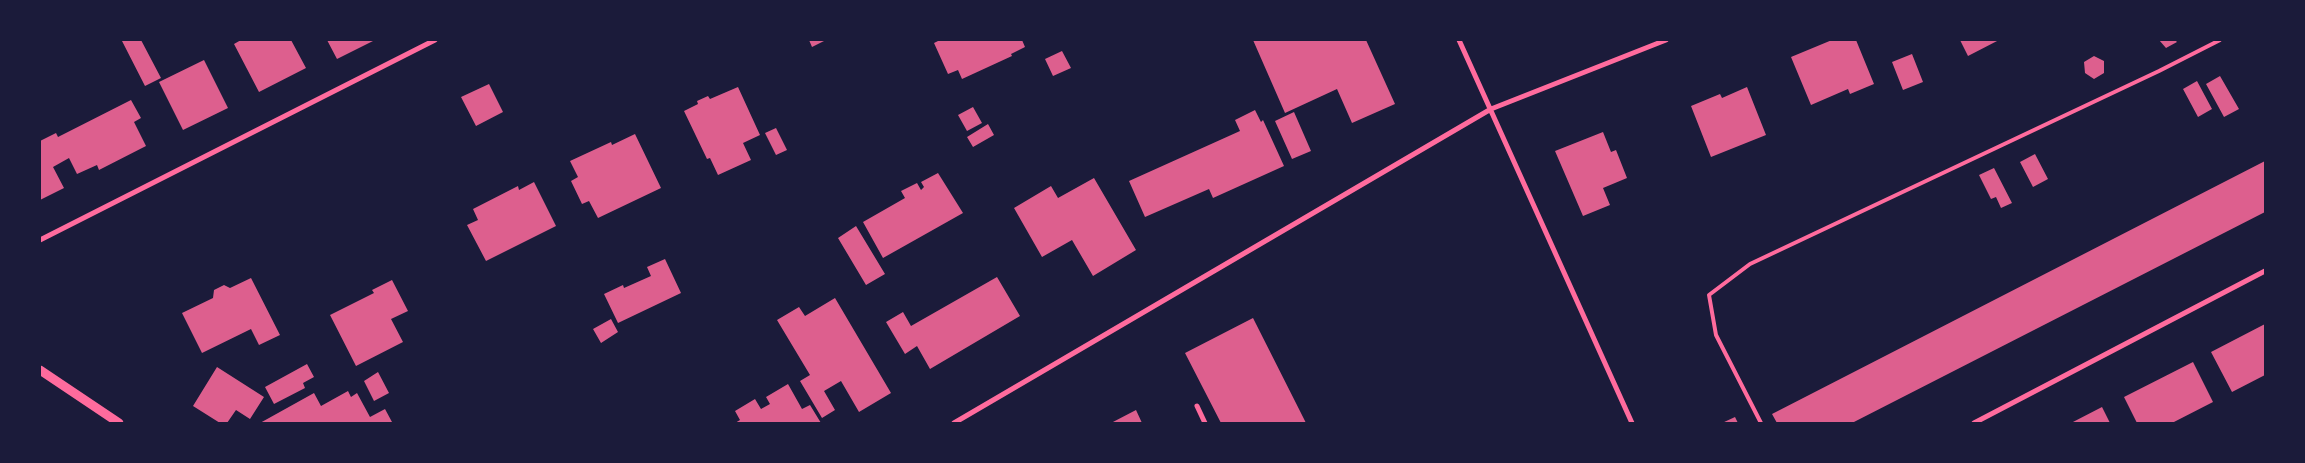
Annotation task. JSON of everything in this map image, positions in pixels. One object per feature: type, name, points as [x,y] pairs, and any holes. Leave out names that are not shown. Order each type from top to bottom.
[{"type":"street","points":[[40,240],[435,40]]},
{"type":"street","points":[[1459,40],[1632,423]]},
{"type":"street","points":[[954,423],[1491,109],[1666,40]]},
{"type":"street","points":[[1974,423],[2265,271]]},
{"type":"street","points":[[40,370],[119,423]]},
{"type":"street","points":[[1197,406],[1205,423]]},
{"type":"lane","points":[[1761,423],[1716,335],[1709,295],[1750,264],[2159,71],[2220,40]]},
{"type":"building","points":[[141,40],[161,78],[145,86],[122,41]]},
{"type":"building","points":[[241,40],[291,40],[306,68],[259,92],[234,44]]},
{"type":"building","points":[[327,40],[375,40],[337,59]]},
{"type":"building","points":[[809,40],[826,40],[812,47]]},
{"type":"building","points":[[940,40],[1022,40],[1025,47],[1011,54],[1012,56],[962,79],[958,70],[948,74],[934,43]]},
{"type":"building","points":[[1253,40],[1366,40],[1395,104],[1352,123],[1337,89],[1285,113]]},
{"type":"building","points":[[1832,40],[1856,40],[1874,84],[1850,94],[1848,89],[1811,105],[1791,57]]},
{"type":"building","points":[[1960,40],[1999,40],[1968,56]]},
{"type":"building","points":[[2159,40],[2175,40],[2177,42],[2166,48]]},
{"type":"building","points":[[1062,51],[1071,68],[1053,76],[1045,59]]},
{"type":"building","points":[[1912,54],[1923,82],[1903,90],[1892,62]]},
{"type":"building","points":[[2094,56],[2104,61],[2104,73],[2094,79],[2085,73],[2084,62]]},
{"type":"building","points":[[204,60],[228,108],[183,130],[159,82]]},
{"type":"building","points":[[2220,76],[2239,109],[2224,117],[2206,84]]},
{"type":"building","points":[[2197,81],[2212,109],[2198,117],[2183,89]]},
{"type":"building","points":[[489,84],[503,112],[476,126],[461,97]]},
{"type":"building","points":[[738,87],[760,135],[743,143],[751,160],[718,175],[710,158],[707,159],[684,111],[698,104],[697,101],[708,96],[710,99]]},
{"type":"building","points":[[1747,87],[1766,135],[1711,157],[1691,106],[1720,94],[1722,98]]},
{"type":"building","points":[[131,100],[141,118],[134,122],[146,146],[99,170],[97,165],[77,174],[69,158],[53,167],[64,188],[40,200],[40,141],[56,133],[58,137]]},
{"type":"building","points":[[973,107],[982,123],[967,131],[958,115]]},
{"type":"building","points":[[1255,110],[1261,122],[1263,120],[1284,166],[1213,198],[1209,189],[1145,217],[1129,181],[1240,131],[1235,120]]},
{"type":"building","points":[[1294,112],[1311,151],[1292,159],[1275,121]]},
{"type":"building","points":[[988,124],[994,135],[973,147],[967,137]]},
{"type":"building","points":[[776,128],[787,150],[776,155],[765,133]]},
{"type":"building","points":[[1603,132],[1611,152],[1616,150],[1627,178],[1603,188],[1610,205],[1583,216],[1555,151]]},
{"type":"building","points":[[635,134],[661,188],[598,218],[589,201],[582,204],[571,181],[578,177],[570,161],[611,142],[612,145]]},
{"type":"building","points":[[2035,154],[2048,179],[2033,187],[2020,162]]},
{"type":"building","points":[[2265,161],[2265,212],[1852,423],[1777,423],[1772,414]]},
{"type":"building","points":[[1994,168],[2012,203],[2001,208],[1996,197],[1991,199],[1979,175]]},
{"type":"building","points":[[938,173],[963,213],[883,258],[863,222],[905,198],[901,191],[917,183],[921,190],[924,187],[921,182]]},
{"type":"building","points":[[1094,178],[1136,250],[1093,276],[1072,240],[1042,257],[1014,208],[1051,186],[1058,198]]},
{"type":"building","points":[[534,182],[556,226],[486,261],[467,225],[478,220],[473,209],[518,186],[519,190]]},
{"type":"building","points":[[856,226],[885,274],[866,285],[838,238]]},
{"type":"building","points":[[665,259],[681,293],[618,323],[604,294],[623,285],[624,288],[651,276],[647,267]]},
{"type":"building","points":[[997,277],[1020,316],[930,369],[917,346],[905,354],[886,322],[903,312],[911,326]]},
{"type":"building","points":[[251,278],[280,335],[259,345],[251,329],[202,353],[182,313],[213,298],[214,290],[224,285],[230,288]]},
{"type":"building","points":[[392,280],[408,311],[391,319],[403,342],[356,366],[330,315],[374,293],[372,290]]},
{"type":"building","points":[[835,298],[891,393],[859,412],[841,381],[824,391],[835,410],[822,418],[800,381],[810,375],[777,320],[799,307],[805,316]]},
{"type":"building","points":[[1253,318],[1306,423],[1221,423],[1185,353]]},
{"type":"building","points":[[611,319],[618,332],[601,343],[593,329]]},
{"type":"building","points":[[2265,324],[2265,375],[2232,392],[2211,352]]},
{"type":"building","points":[[2193,362],[2213,402],[2172,423],[2137,423],[2124,397]]},
{"type":"building","points":[[307,364],[314,377],[303,383],[305,388],[274,404],[265,387]]},
{"type":"building","points":[[217,367],[264,397],[250,419],[236,410],[227,423],[220,423],[193,406]]},
{"type":"building","points":[[378,372],[389,393],[374,401],[364,381]]},
{"type":"building","points":[[788,384],[802,409],[810,405],[821,423],[735,423],[740,420],[735,411],[755,399],[761,409],[770,404],[766,397]]},
{"type":"building","points":[[348,391],[351,397],[357,393],[370,417],[385,409],[392,422],[260,423],[314,393],[321,406]]},
{"type":"building","points":[[2102,407],[2110,423],[2071,423]]},
{"type":"building","points":[[1136,410],[1142,423],[1111,423]]},
{"type":"building","points":[[1735,417],[1738,423],[1722,423]]}]
